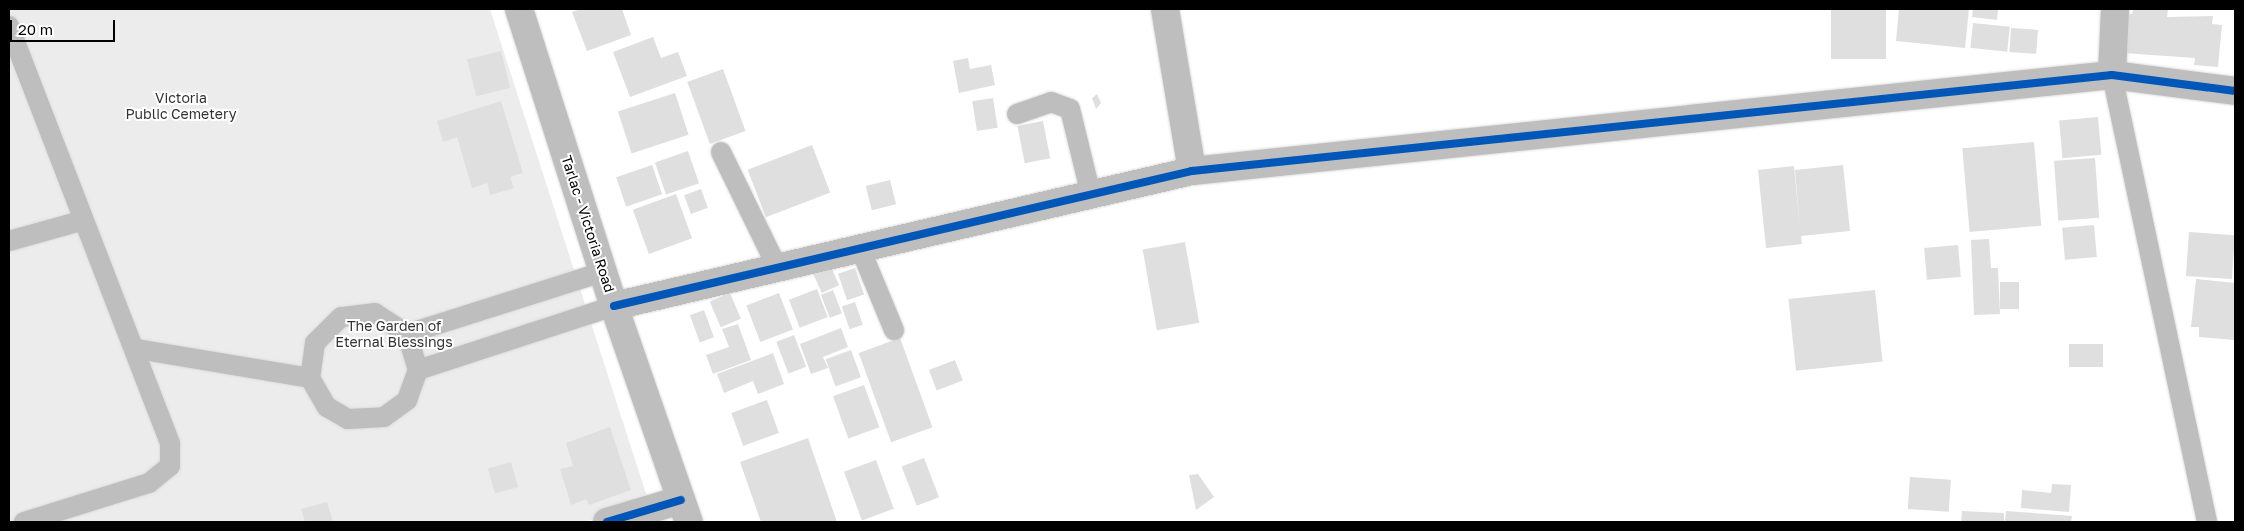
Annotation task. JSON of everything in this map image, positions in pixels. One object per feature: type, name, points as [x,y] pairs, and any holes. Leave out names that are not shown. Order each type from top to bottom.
[{"type":"street","name":"Tarlac - Victoria Road","points":[[519,9],[614,306],[685,511]]},
{"type":"street","points":[[1165,9],[1192,171]]},
{"type":"street","points":[[2112,75],[2115,9]]},
{"type":"street","points":[[614,306],[1192,171],[2112,75],[2235,91]]},
{"type":"street","points":[[607,522],[685,511]]},
{"type":"lane","points":[[9,26],[81,221],[137,349],[170,444],[170,466],[149,483],[27,522]]},
{"type":"lane","points":[[2112,75],[2207,522]]},
{"type":"lane","points":[[1017,114],[1051,102],[1070,109],[1091,195]]},
{"type":"lane","points":[[721,152],[778,269]]},
{"type":"lane","points":[[9,242],[81,221]]},
{"type":"lane","points":[[860,248],[894,330]]},
{"type":"lane","points":[[407,334],[603,272]]},
{"type":"lane","points":[[418,370],[614,306]]},
{"type":"lane","points":[[375,314],[407,334],[418,370],[407,400],[384,417],[348,419],[327,407],[310,378],[315,344],[341,317],[375,314]]},
{"type":"lane","points":[[137,349],[310,378]]},
{"type":"green space","name":"The Garden of Eternal Blessings","points":[[9,9],[490,9],[649,503],[584,522],[9,522]]},
{"type":"building","points":[[581,9],[622,9],[631,35],[587,51],[572,12]]},
{"type":"building","points":[[1831,9],[1886,9],[1886,59],[1831,59]]},
{"type":"building","points":[[1899,9],[1969,9],[1965,48],[1896,41]]},
{"type":"building","points":[[1973,9],[1998,9],[1997,20],[1972,17]]},
{"type":"building","points":[[2133,9],[2168,9],[2167,17],[2213,16],[2212,24],[2222,25],[2218,67],[2194,65],[2195,58],[2123,53],[2126,13],[2132,14]]},
{"type":"building","points":[[1973,23],[2010,27],[2007,52],[1970,48]]},
{"type":"building","points":[[2011,28],[2038,30],[2036,54],[2009,52]]},
{"type":"building","points":[[653,37],[661,58],[678,52],[687,76],[630,97],[613,52]]},
{"type":"building","points":[[501,51],[510,88],[476,96],[467,59]]},
{"type":"building","points":[[968,58],[970,69],[991,65],[995,85],[959,93],[953,61]]},
{"type":"building","points":[[723,69],[746,131],[710,144],[687,82]]},
{"type":"building","points":[[675,93],[689,135],[632,153],[618,112]]},
{"type":"building","points":[[1097,94],[1101,103],[1096,109],[1092,98]]},
{"type":"building","points":[[993,98],[998,128],[977,131],[972,101]]},
{"type":"building","points":[[501,101],[523,173],[510,177],[514,188],[490,195],[487,183],[472,188],[457,137],[443,142],[437,121]]},
{"type":"building","points":[[2098,117],[2101,155],[2062,158],[2059,120]]},
{"type":"building","points":[[1043,121],[1050,158],[1025,163],[1017,126]]},
{"type":"building","points":[[2034,142],[2041,226],[1970,232],[1962,148]]},
{"type":"building","points":[[812,145],[830,193],[766,217],[748,170]]},
{"type":"building","points":[[688,151],[699,183],[666,195],[655,162]]},
{"type":"building","points":[[2095,158],[2099,218],[2058,221],[2054,161]]},
{"type":"building","points":[[652,165],[662,194],[626,207],[616,177]]},
{"type":"building","points":[[1843,165],[1850,231],[1801,236],[1802,244],[1766,248],[1758,170],[1794,166],[1800,228],[1795,170]]},
{"type":"building","points":[[890,180],[896,204],[872,210],[866,186]]},
{"type":"building","points":[[701,189],[708,208],[691,214],[684,195]]},
{"type":"building","points":[[676,194],[692,238],[649,254],[633,210]]},
{"type":"building","points":[[2094,225],[2097,257],[2065,260],[2062,228]]},
{"type":"building","points":[[2189,232],[2235,235],[2232,279],[2186,276]]},
{"type":"building","points":[[1989,239],[1991,268],[1998,268],[2000,314],[1974,315],[1971,240]]},
{"type":"building","points":[[1185,242],[1199,323],[1157,330],[1143,249]]},
{"type":"building","points":[[1958,245],[1961,277],[1927,280],[1924,248]]},
{"type":"building","points":[[831,267],[839,285],[822,293],[814,275]]},
{"type":"building","points":[[855,268],[864,294],[847,300],[838,274]]},
{"type":"building","points":[[2196,279],[2235,283],[2235,340],[2199,337],[2199,327],[2191,327]]},
{"type":"building","points":[[2000,282],[2019,282],[2019,309],[2000,309]]},
{"type":"building","points":[[817,289],[828,317],[800,328],[789,300]]},
{"type":"building","points":[[833,290],[842,313],[830,318],[821,295]]},
{"type":"building","points":[[1875,290],[1883,362],[1796,371],[1788,299]]},
{"type":"building","points":[[730,293],[741,319],[721,327],[710,302]]},
{"type":"building","points":[[779,293],[793,329],[760,342],[746,306]]},
{"type":"building","points":[[855,302],[863,325],[850,329],[842,307]]},
{"type":"building","points":[[704,310],[714,337],[700,342],[690,315]]},
{"type":"building","points":[[738,324],[751,360],[713,374],[706,355],[729,347],[722,329]]},
{"type":"building","points":[[841,328],[848,347],[823,357],[828,368],[811,374],[800,344]]},
{"type":"building","points":[[794,335],[806,367],[788,374],[776,342]]},
{"type":"building","points":[[900,338],[932,427],[891,442],[859,353]]},
{"type":"building","points":[[2069,344],[2103,344],[2103,367],[2069,367]]},
{"type":"building","points":[[851,350],[861,377],[836,386],[826,359]]},
{"type":"building","points":[[773,353],[784,384],[758,394],[753,381],[724,393],[717,374]]},
{"type":"building","points":[[955,360],[963,381],[937,391],[929,370]]},
{"type":"building","points":[[864,385],[879,427],[848,439],[833,396]]},
{"type":"building","points":[[767,400],[779,433],[743,446],[731,413]]},
{"type":"building","points":[[610,427],[631,490],[589,505],[586,499],[571,505],[560,469],[573,466],[566,443]]},
{"type":"building","points":[[808,438],[837,522],[761,522],[740,462]]},
{"type":"building","points":[[924,458],[939,497],[917,506],[902,467]]},
{"type":"building","points":[[876,460],[894,509],[862,520],[844,472]]},
{"type":"building","points":[[511,462],[518,487],[495,494],[488,469]]},
{"type":"building","points":[[1198,474],[1214,497],[1196,510],[1189,475]]},
{"type":"building","points":[[1910,477],[1951,480],[1949,512],[1908,509]]},
{"type":"building","points":[[2052,484],[2071,485],[2069,512],[2021,508],[2022,490],[2051,493]]},
{"type":"building","points":[[327,502],[333,522],[305,522],[301,509]]},
{"type":"building","points":[[1962,511],[2004,513],[2004,522],[1961,522]]},
{"type":"building","points":[[2006,511],[2072,516],[2071,522],[2005,522]]},
{"type":"cycle path","points":[[614,306],[1192,171],[2112,75],[2235,91]]},
{"type":"cycle path","points":[[607,522],[681,500]]},
{"type":"park label","name":"Victoria Public Cemetery","points":[[181,106]]}]
